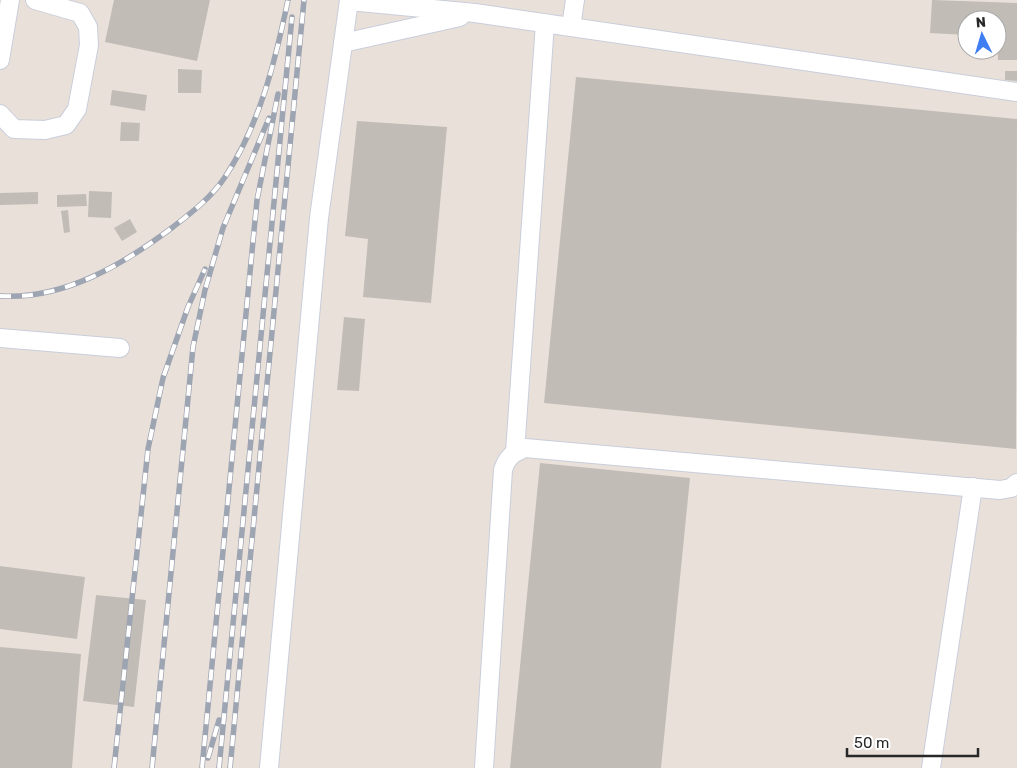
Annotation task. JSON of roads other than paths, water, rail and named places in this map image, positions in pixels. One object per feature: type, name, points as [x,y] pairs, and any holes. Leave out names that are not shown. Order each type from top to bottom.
[{"type":"street","points":[[0,60],[10,0]]},
{"type":"street","points":[[0,114],[14,129],[45,130],[66,125],[77,109],[89,45],[88,27],[80,13],[35,0]]},
{"type":"street","points":[[269,768],[319,218],[349,0],[478,7]]},
{"type":"street","points":[[450,0],[545,23],[1017,92]]},
{"type":"street","points":[[571,27],[575,0]]},
{"type":"street","points":[[343,43],[478,7]]},
{"type":"street","points":[[515,452],[545,23]]},
{"type":"street","points":[[0,338],[120,348]]},
{"type":"street","points":[[484,768],[503,470],[506,459],[515,452],[525,448],[1000,490],[1010,488],[1017,483]]},
{"type":"street","points":[[931,768],[973,487]]},
{"type":"railway","points":[[0,296],[24,296],[47,292],[70,286],[92,277],[114,266],[154,241],[208,198],[225,177],[237,157],[257,114],[272,69],[288,0]]},
{"type":"railway","points":[[230,768],[304,0]]},
{"type":"railway","points":[[219,768],[292,17]]},
{"type":"railway","points":[[202,768],[257,200],[278,94]]},
{"type":"railway","points":[[152,768],[193,347],[205,290],[223,228],[269,118]]},
{"type":"railway","points":[[114,768],[148,449],[163,378],[188,307],[205,269]]},
{"type":"railway","points":[[208,758],[219,720]]}]
